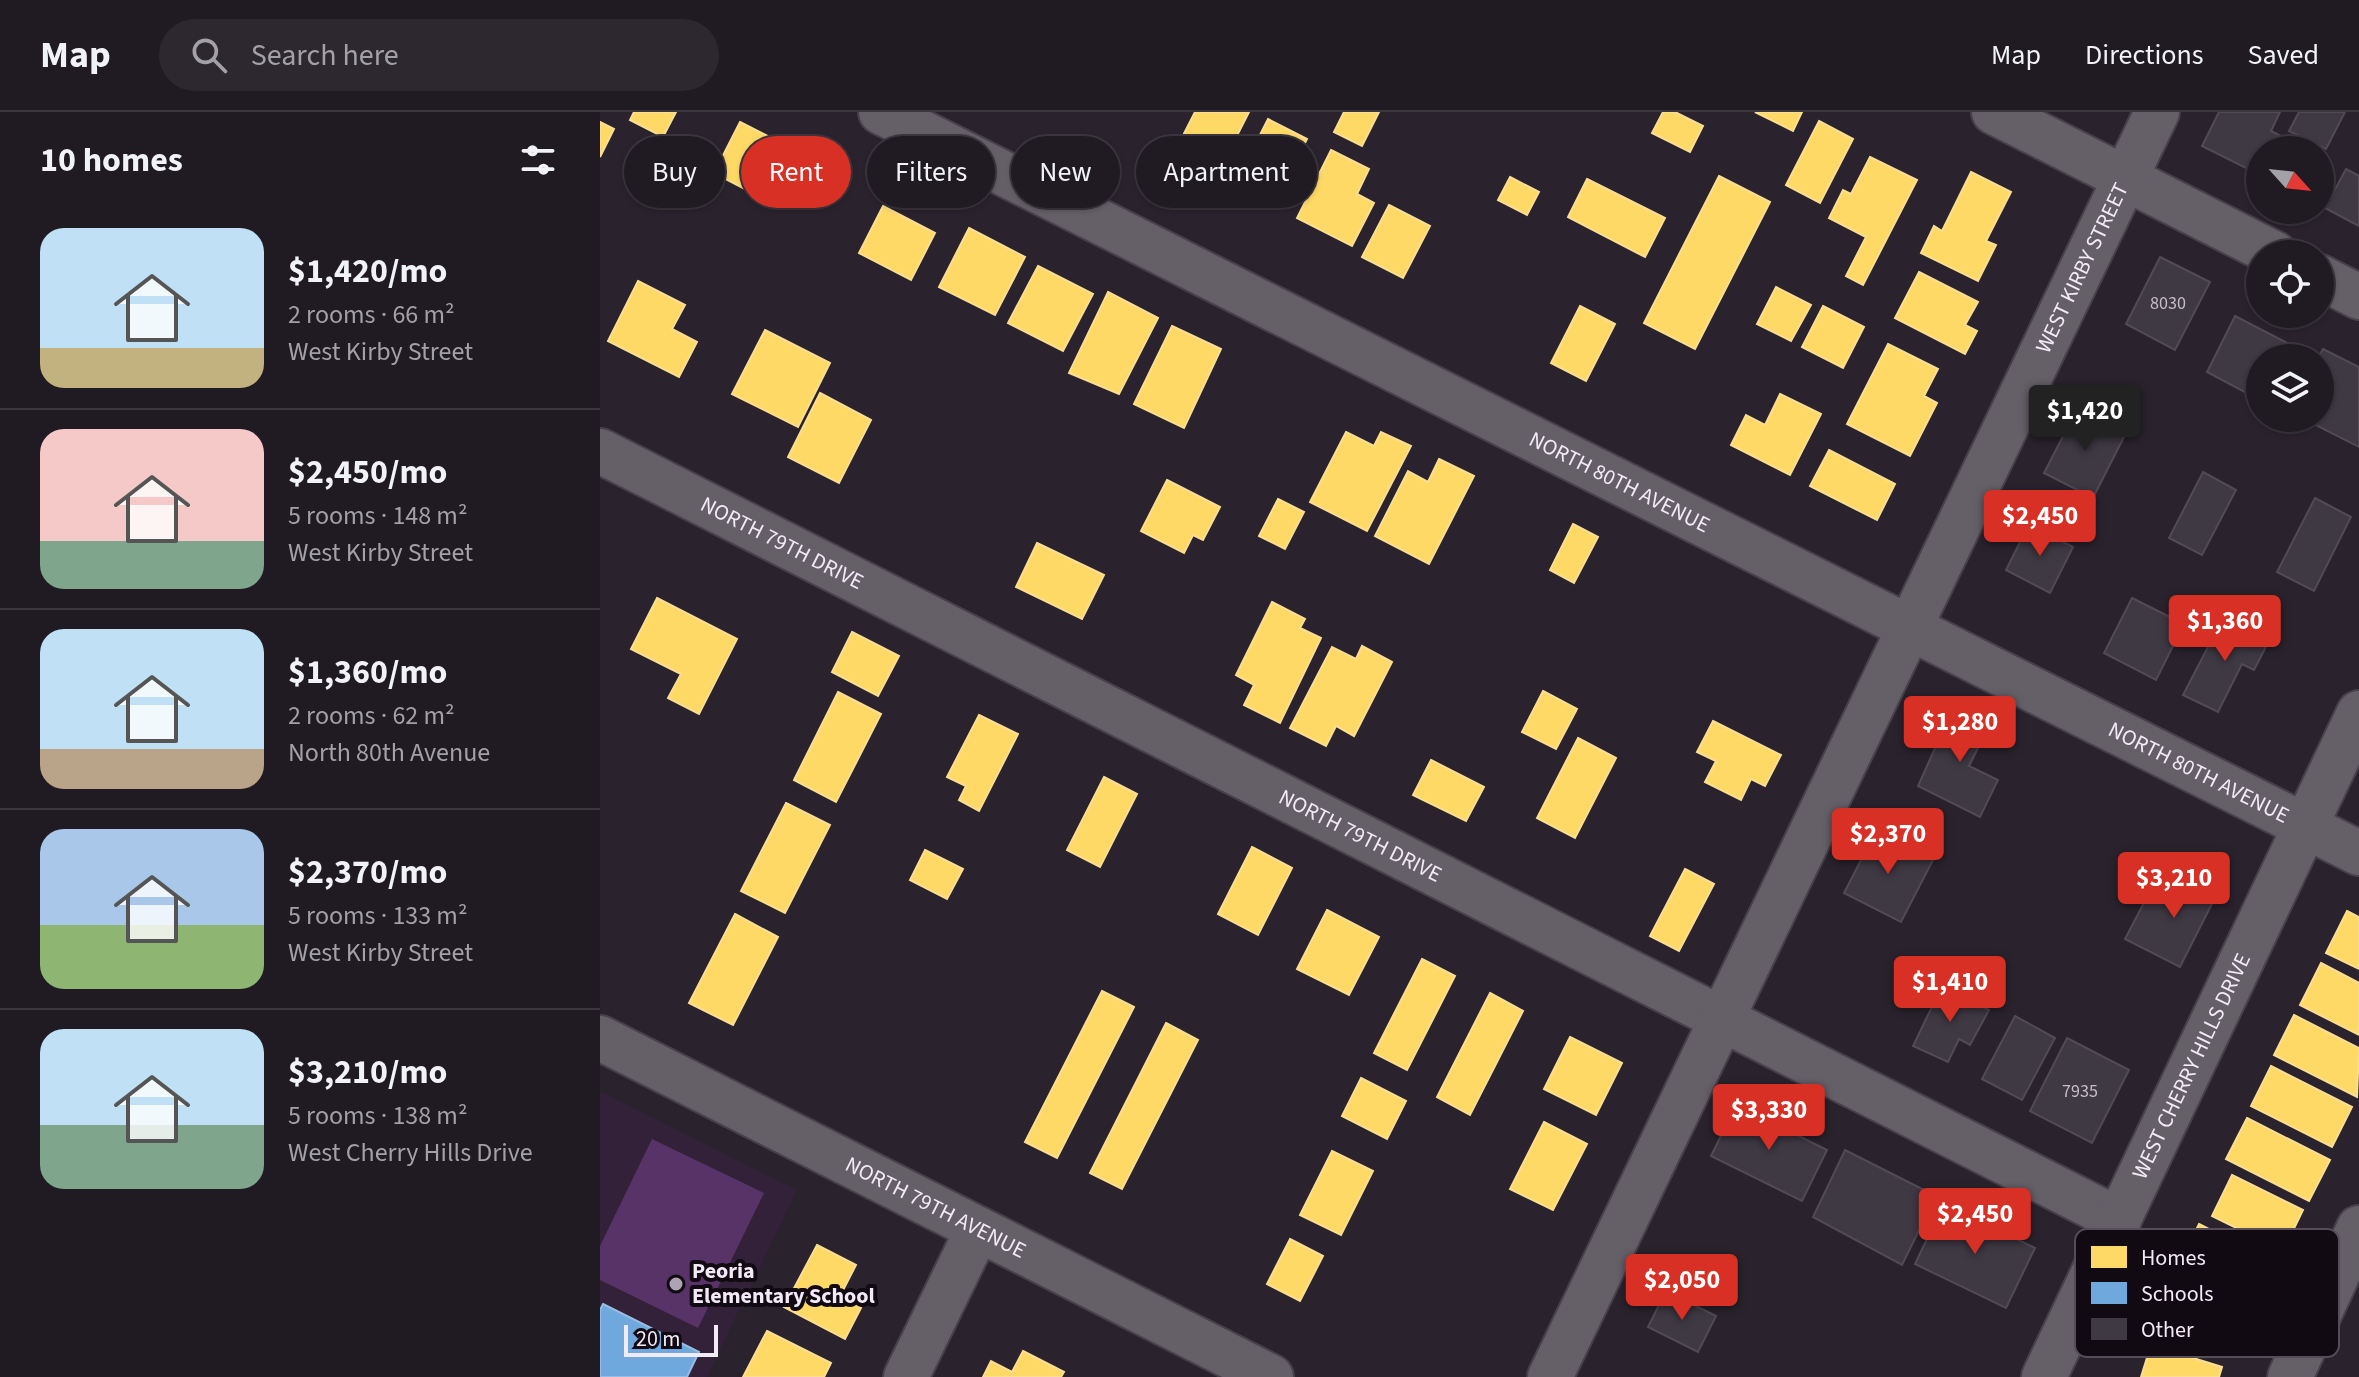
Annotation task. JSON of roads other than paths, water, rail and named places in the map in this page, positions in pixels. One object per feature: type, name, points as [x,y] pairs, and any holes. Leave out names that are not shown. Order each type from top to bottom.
[{"type":"street","name":"NORTH 80TH AVENUE","points":[[881,112],[2359,853]]},
{"type":"street","points":[[1994,112],[2247,240]]},
{"type":"street","name":"WEST KIRBY STREET","points":[[1550,1377],[2157,112]]},
{"type":"street","points":[[2334,284],[2359,297]]},
{"type":"street","name":"NORTH 79TH DRIVE","points":[[600,451],[2119,1220]]},
{"type":"street","name":"WEST CHERRY HILLS DRIVE","points":[[2115,1229],[2359,713]]},
{"type":"street","name":"NORTH 79TH AVENUE","points":[[600,1038],[1271,1377]]},
{"type":"street","points":[[2339,1271],[2359,1228]]},
{"type":"street","points":[[906,1377],[978,1229]]},
{"type":"street","name":"WEST CHERRY HILLS DRIVE","points":[[2044,1377],[2075,1312]]},
{"type":"street","points":[[2290,1377],[2299,1357]]},
{"type":"place","name":"Peoria Elementary School","points":[[676,1284]]}]
